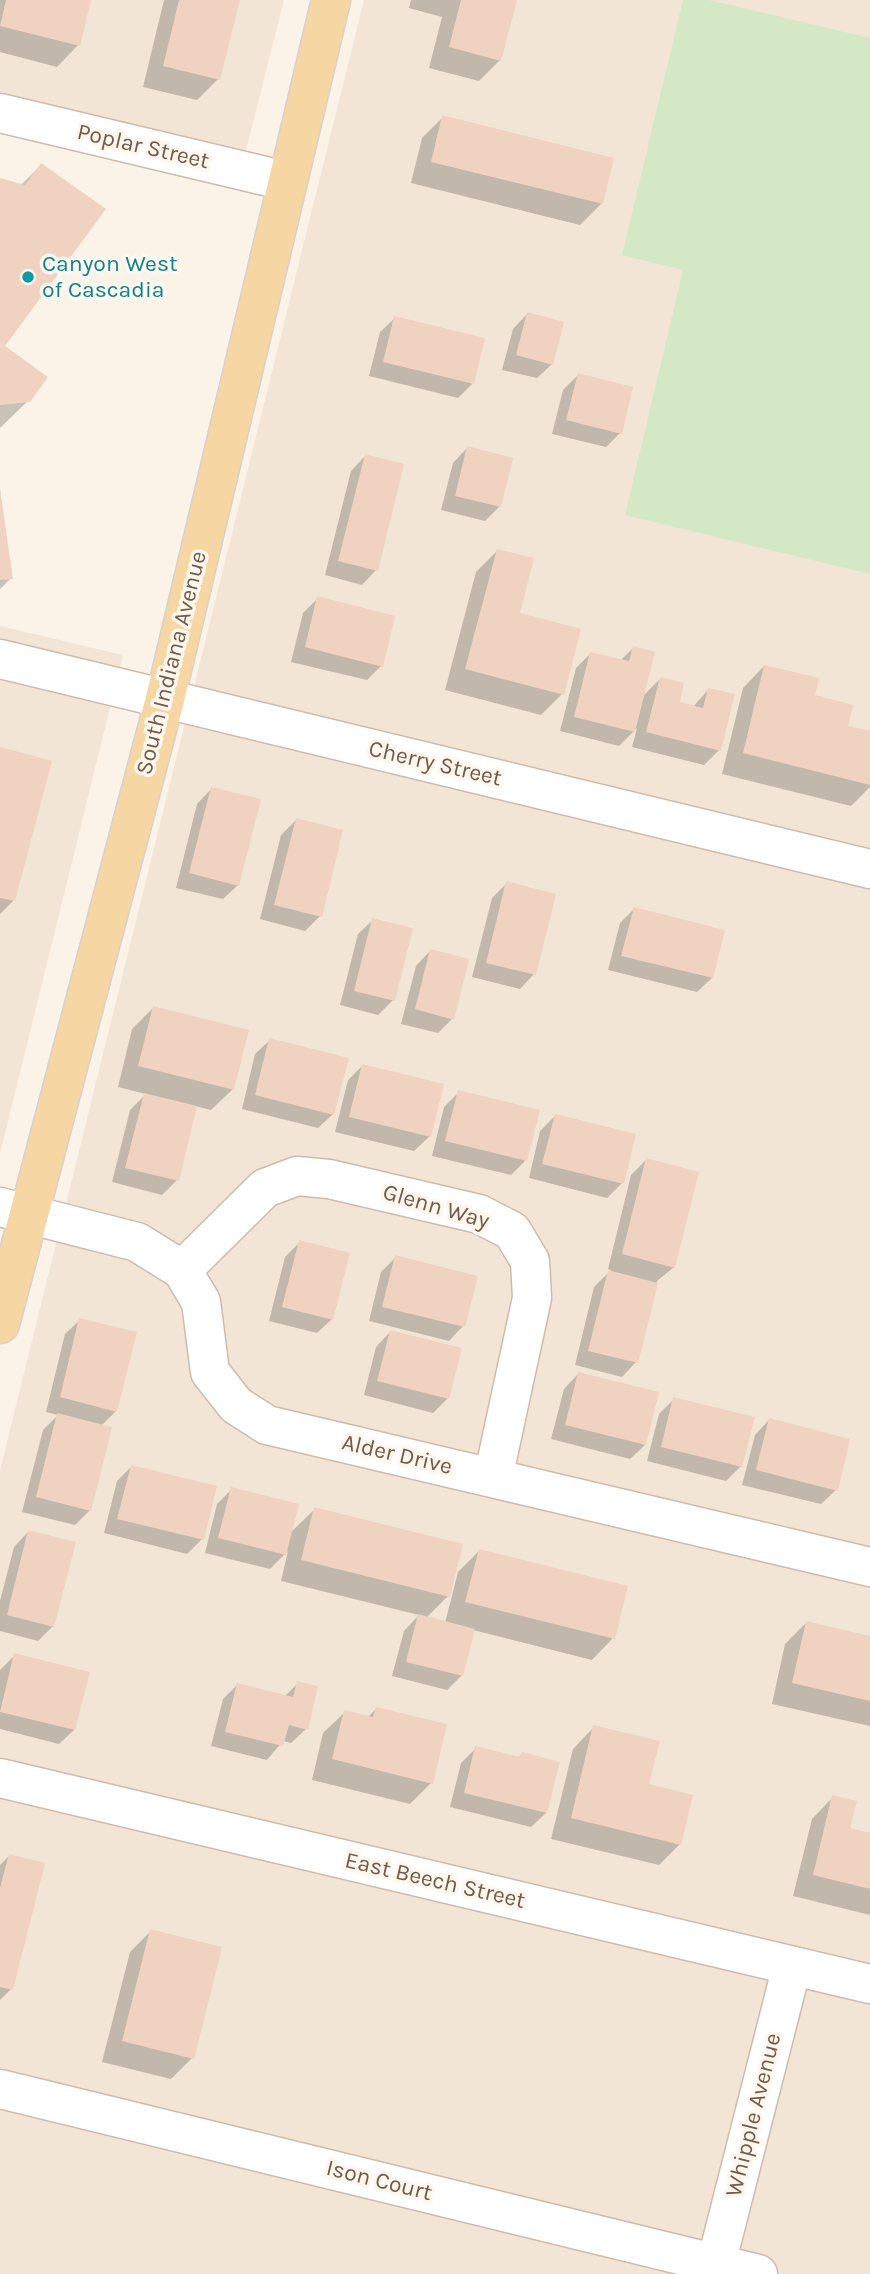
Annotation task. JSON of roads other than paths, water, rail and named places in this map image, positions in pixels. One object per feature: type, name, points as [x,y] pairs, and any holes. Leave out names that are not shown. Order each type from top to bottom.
[{"type":"main road","name":"South Indiana Avenue","points":[[0,1324],[14,1210],[165,699],[331,0]]},
{"type":"street","name":"Poplar Street","points":[[0,113],[286,181]]},
{"type":"street","name":"Cherry Street","points":[[0,659],[870,869]]},
{"type":"street","name":"Glenn Way","points":[[182,1270],[265,1188],[296,1176],[329,1179],[479,1214],[512,1231],[530,1261],[533,1298],[493,1478]]},
{"type":"street","name":"Alder Drive","points":[[14,1210],[137,1242],[182,1270],[201,1302],[210,1373],[236,1405],[267,1424],[870,1567]]},
{"type":"street","name":"East Beech Street","points":[[0,1778],[870,1984]]},
{"type":"street","name":"Whipple Avenue","points":[[716,2264],[792,1966]]},
{"type":"street","name":"Ison Court","points":[[0,2089],[758,2274]]},
{"type":"place","name":"Canyon West of Cascadia","points":[[28,277]]}]
